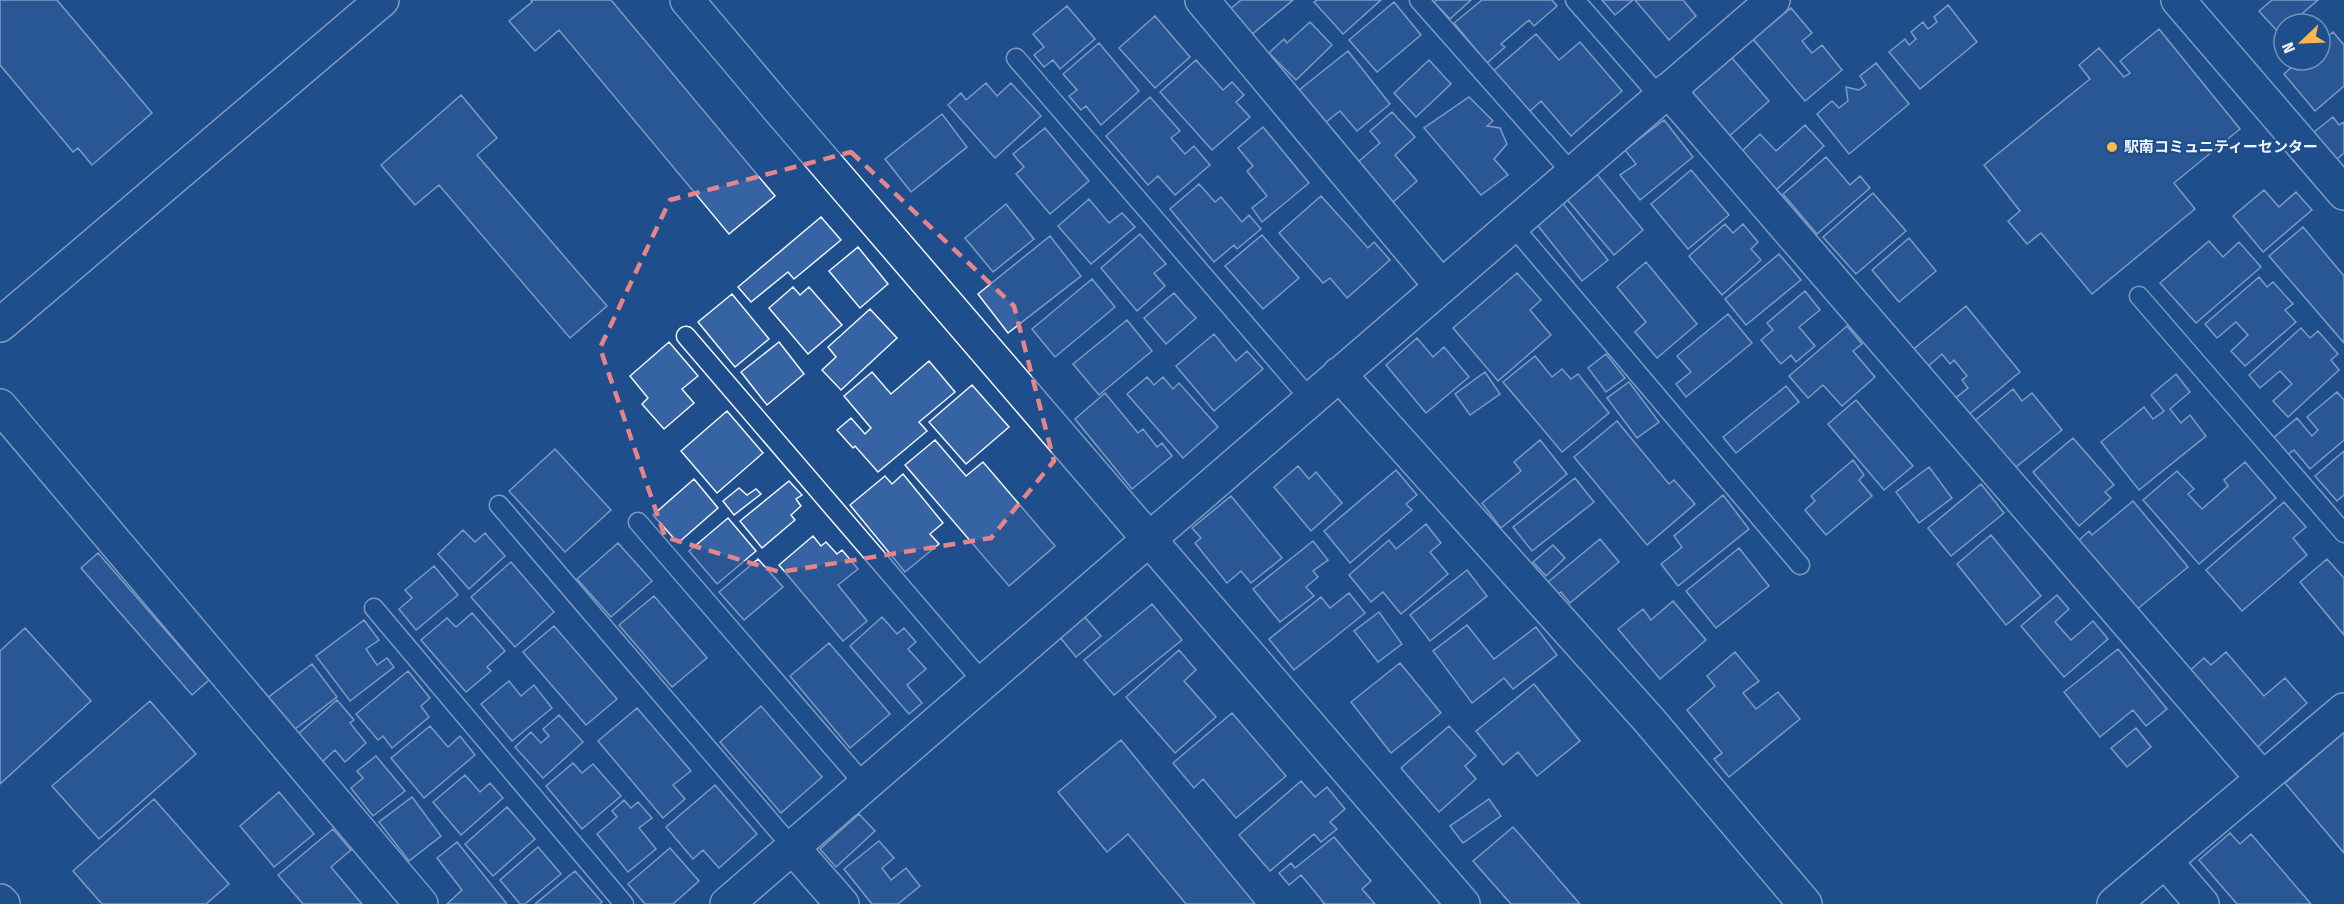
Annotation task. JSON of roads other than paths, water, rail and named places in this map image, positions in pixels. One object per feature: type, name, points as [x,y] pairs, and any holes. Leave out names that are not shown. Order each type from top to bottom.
[{"type":"street","points":[[0,326],[382,0]]},
{"type":"street","points":[[687,0],[1463,904]]},
{"type":"street","points":[[1202,0],[1441,286]]},
{"type":"street","points":[[727,904],[1773,0]]},
{"type":"street","points":[[2178,0],[2344,193]]},
{"type":"street","points":[[1664,94],[2262,778]]},
{"type":"street","points":[[1339,374],[1649,720],[1805,904]]},
{"type":"street","points":[[0,406],[422,904]]},
{"type":"street","points":[[2114,904],[2344,710]]},
{"type":"street","points":[[793,848],[842,904]]},
{"type":"street","points":[[2165,861],[2202,904]]},
{"type":"lane","points":[[1419,0],[1572,173]]},
{"type":"lane","points":[[1575,0],[1664,94]]},
{"type":"lane","points":[[1016,58],[1310,399]]},
{"type":"lane","points":[[1512,225],[1800,566]]},
{"type":"lane","points":[[2139,296],[2344,533]]},
{"type":"lane","points":[[686,336],[983,682]]},
{"type":"lane","points":[[499,505],[793,848]]},
{"type":"lane","points":[[638,522],[865,785]]},
{"type":"lane","points":[[374,608],[624,904]]},
{"type":"place","name":"駅南コミュニティーセンター","points":[[2112,147]]}]
